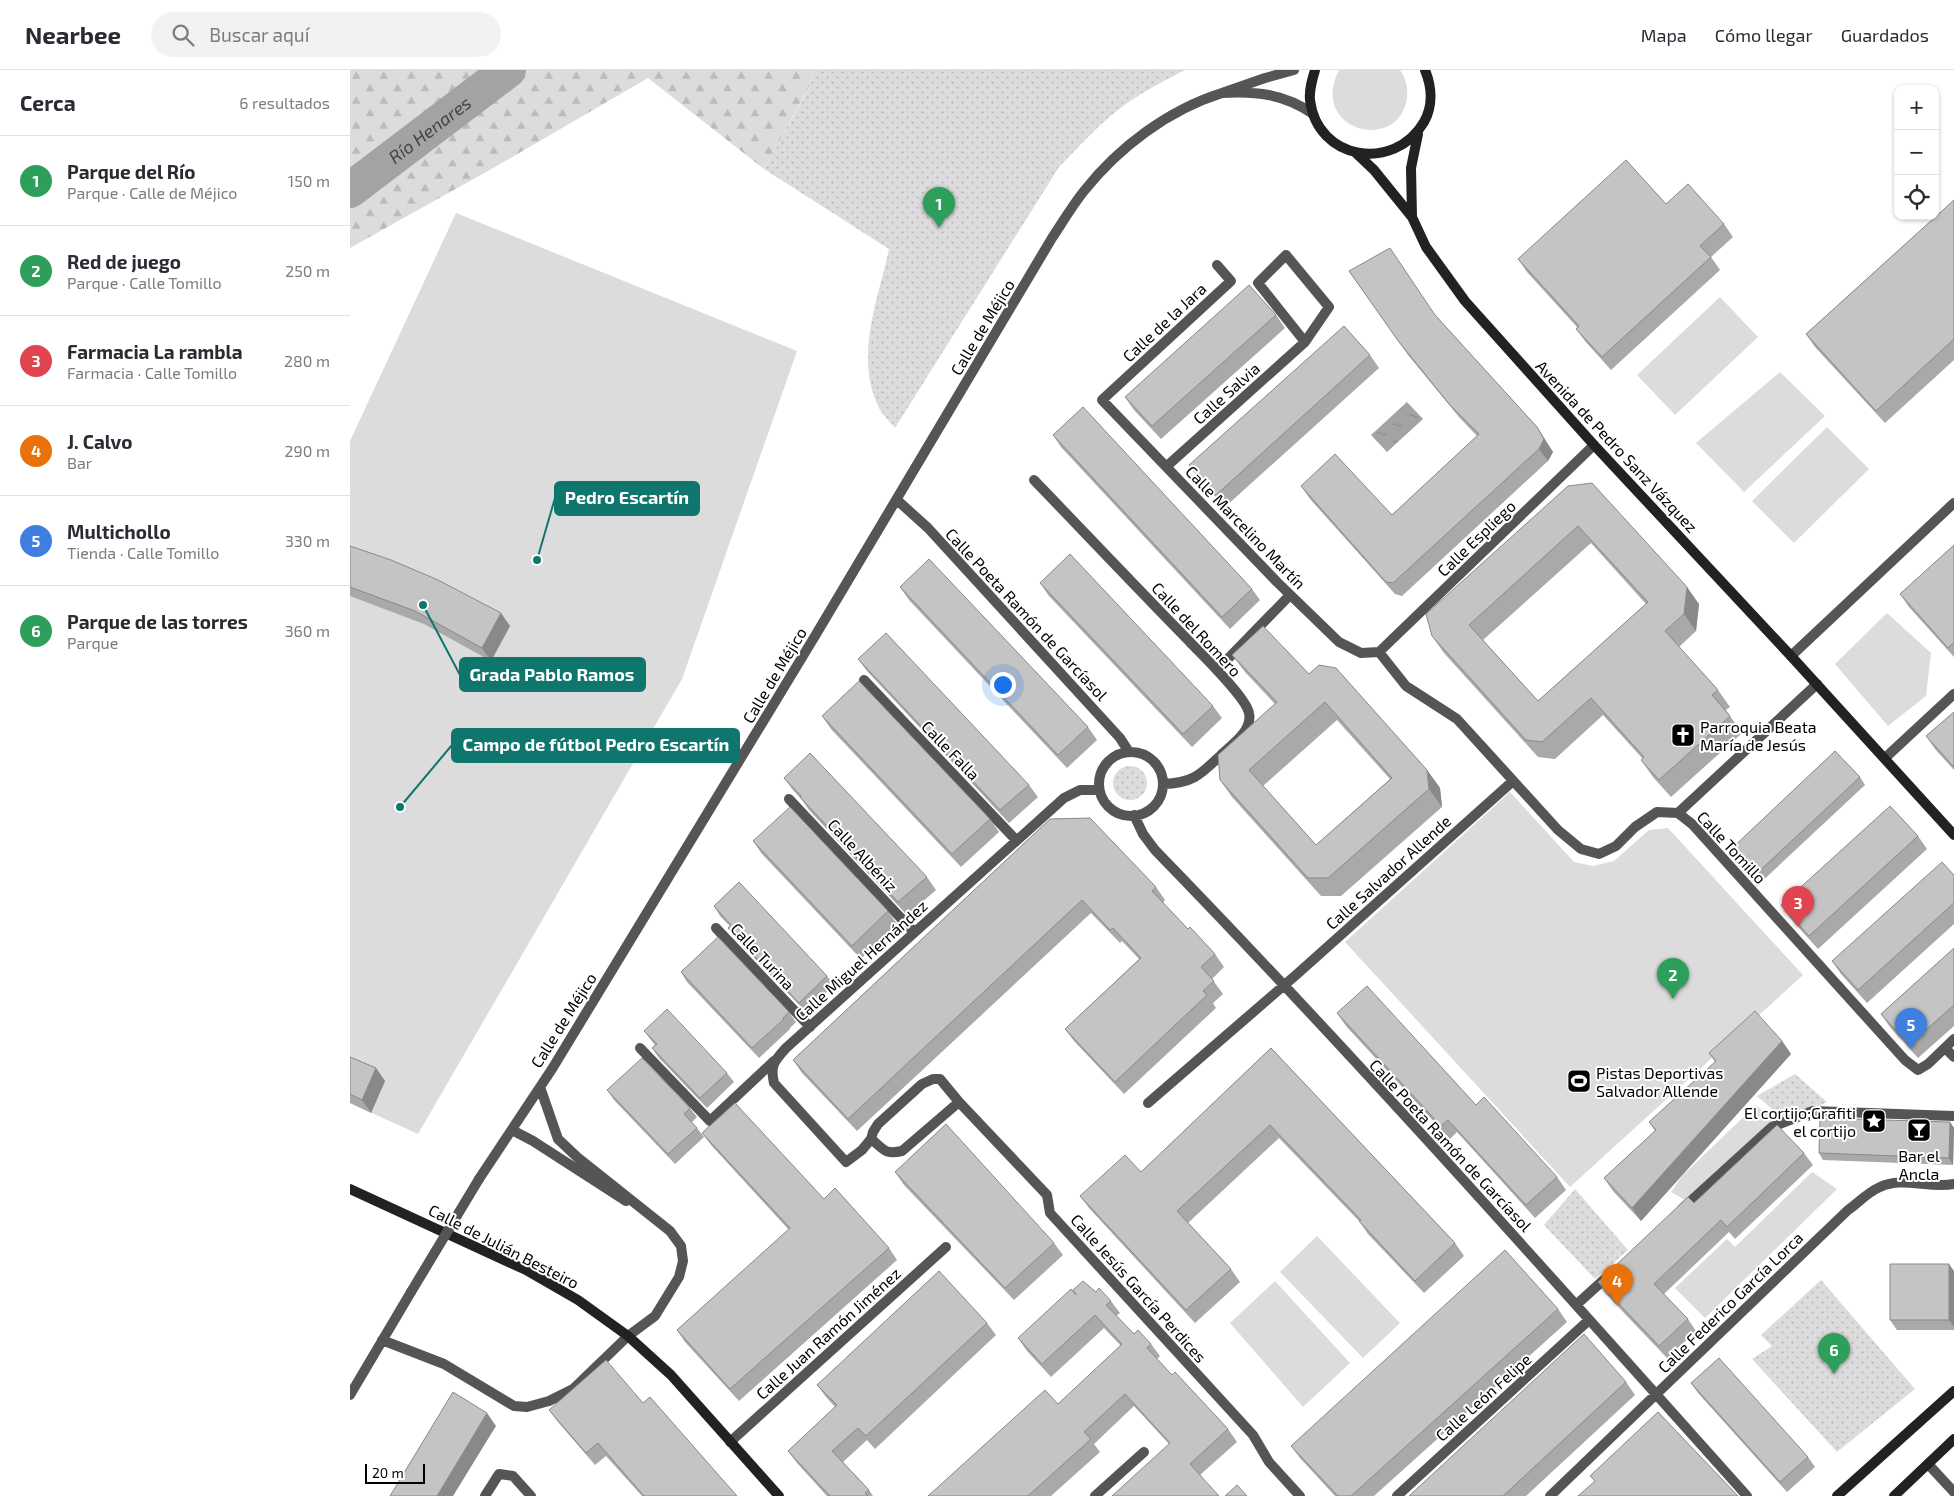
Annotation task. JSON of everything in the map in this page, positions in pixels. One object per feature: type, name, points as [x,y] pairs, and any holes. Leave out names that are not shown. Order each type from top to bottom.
[{"type":"street","name":"Calle de Méjico","points":[[350,1395],[479,1179],[540,1087],[897,500],[1052,238],[1084,191],[1120,151],[1182,108],[1265,78],[1294,70]]},
{"type":"street","points":[[1315,70],[1310,84],[1310,99],[1313,114],[1320,127],[1329,139],[1342,147],[1356,153],[1369,155],[1396,149],[1418,132],[1430,106],[1431,92],[1426,70]]},
{"type":"street","name":"Calle de Méjico","points":[[1222,93],[1247,91],[1269,94],[1301,106],[1313,114]]},
{"type":"street","name":"Avenida de Pedro Sanz Vázquez","points":[[1412,217],[1411,168],[1418,132]]},
{"type":"street","name":"Avenida de Pedro Sanz Vázquez","points":[[1356,153],[1374,170],[1412,217],[1426,246],[1465,301],[1594,445],[1817,684],[1954,835]]},
{"type":"street","name":"Calle Salvia","points":[[1167,466],[1305,342],[1329,307],[1286,255],[1258,283],[1305,342]]},
{"type":"street","name":"Calle de la Jara","points":[[1102,400],[1231,281],[1217,265]]},
{"type":"street","name":"Calle Marcelino Martín","points":[[1102,400],[1290,595],[1339,642],[1361,653],[1379,652]]},
{"type":"street","name":"Calle Espliego","points":[[1379,652],[1594,445]]},
{"type":"street","name":"Calle del Romero","points":[[1034,480],[1217,670],[1247,708],[1250,720],[1244,733],[1201,774],[1192,780],[1176,784],[1163,784]]},
{"type":"street","name":"Calle Poeta Ramón de Garcíasol","points":[[897,500],[941,543],[1120,738],[1129,752]]},
{"type":"street","points":[[1791,656],[1954,503]]},
{"type":"street","points":[[1217,670],[1290,595]]},
{"type":"street","name":"Calle Tomillo","points":[[1379,652],[1406,686],[1457,719],[1558,830],[1581,849],[1599,854],[1616,846],[1635,827],[1657,812],[1678,813],[1692,824],[1905,1060],[1918,1070],[1928,1064],[1954,1039]]},
{"type":"street","name":"Calle Falla","points":[[864,680],[1016,840]]},
{"type":"street","points":[[1678,813],[1817,684]]},
{"type":"street","points":[[1885,758],[1954,694]]},
{"type":"street","points":[[1129,752],[1137,753],[1152,761],[1162,776],[1163,784],[1162,792],[1154,805],[1142,814],[1134,815],[1125,815],[1108,806],[1099,790],[1101,772],[1106,764],[1112,758],[1129,752]]},
{"type":"street","name":"Calle Salvador Allende","points":[[1148,1103],[1284,986],[1513,781]]},
{"type":"street","name":"Calle Miguel Hernández","points":[[640,1048],[710,1121],[810,1027],[1016,840],[1072,793],[1080,790],[1099,790]]},
{"type":"street","name":"Calle Albéniz","points":[[789,799],[914,932]]},
{"type":"street","name":"Calle Poeta Ramón de Garcíasol","points":[[1134,815],[1143,834],[1154,850],[1284,986],[1482,1200],[1746,1496]]},
{"type":"street","name":"Calle Turina","points":[[716,928],[810,1027]]},
{"type":"street","points":[[1945,1048],[1954,1057]]},
{"type":"street","points":[[775,1060],[772,1072],[774,1084],[846,1162],[862,1150],[871,1139],[884,1152],[902,1151],[959,1102]]},
{"type":"street","name":"Calle Jesús García Perdices","points":[[871,1139],[878,1124],[922,1084],[933,1078],[940,1079],[959,1102],[1047,1195],[1050,1213],[1252,1435],[1269,1462],[1300,1496]]},
{"type":"street","points":[[382,1340],[444,1364],[514,1406],[527,1407],[549,1401],[573,1389],[628,1336],[655,1316],[679,1277],[683,1261],[681,1246],[670,1231],[653,1216],[558,1139],[540,1087]]},
{"type":"street","points":[[1678,1213],[1772,1128],[1813,1111],[1954,1116]]},
{"type":"street","points":[[512,1130],[533,1141],[612,1193],[653,1216]]},
{"type":"street","name":"Calle Federico García Lorca","points":[[1550,1496],[1848,1210],[1880,1187],[1898,1182],[1924,1185],[1954,1184]]},
{"type":"street","name":"Calle de Julián Besteiro","points":[[350,1189],[549,1282],[578,1300],[628,1336],[671,1375],[779,1496]]},
{"type":"street","name":"Calle Juan Ramón Jiménez","points":[[730,1442],[946,1247]]},
{"type":"street","points":[[1576,1305],[1619,1266]]},
{"type":"street","name":"Calle León Felipe","points":[[1397,1496],[1589,1320]]},
{"type":"street","points":[[1837,1496],[1954,1391]]},
{"type":"street","points":[[1894,1496],[1954,1439]]},
{"type":"street","points":[[1095,1496],[1144,1452]]},
{"type":"street","points":[[1928,1464],[1954,1492]]},
{"type":"street","points":[[485,1496],[498,1474],[513,1476],[530,1496]]},
{"type":"green space","points":[[350,70],[815,70],[810,85],[764,169],[648,78],[350,248]]},
{"type":"green space","points":[[815,70],[1185,70],[1142,93],[1118,110],[1095,130],[1059,167],[895,428],[880,410],[872,390],[868,370],[870,330],[889,249],[764,169],[810,86]]},
{"type":"green space","points":[[1339,70],[1400,70],[1406,82],[1407,94],[1406,103],[1398,118],[1386,127],[1372,130],[1357,127],[1344,120],[1335,107],[1333,91]]},
{"type":"green space","points":[[456,213],[797,351],[682,679],[418,1134],[350,1103],[350,441]]},
{"type":"green space","points":[[1720,297],[1758,337],[1675,415],[1637,375]]},
{"type":"green space","points":[[1780,372],[1825,416],[1744,492],[1696,443]]},
{"type":"green space","points":[[1827,427],[1869,469],[1794,543],[1752,501]]},
{"type":"green space","points":[[1887,613],[1931,653],[1926,696],[1888,726],[1835,664]]},
{"type":"green space","points":[[1130,766],[1142,771],[1147,783],[1142,795],[1130,800],[1118,795],[1113,783],[1118,771]]},
{"type":"green space","name":"Pistas Deportivas Salvador Allende","points":[[1510,792],[1574,862],[1593,866],[1614,861],[1649,830],[1668,828],[1803,975],[1570,1187],[1345,942]]},
{"type":"green space","points":[[1795,1074],[1827,1102],[1787,1122],[1757,1096]]},
{"type":"green space","points":[[1756,1105],[1776,1122],[1685,1200],[1671,1192],[1682,1176]]},
{"type":"green space","points":[[1812,1172],[1837,1189],[1705,1318],[1675,1288],[1727,1239],[1735,1247]]},
{"type":"green space","points":[[1575,1189],[1628,1250],[1595,1279],[1544,1225]]},
{"type":"green space","points":[[1317,1236],[1400,1323],[1363,1358],[1280,1272]]},
{"type":"green space","points":[[1821,1280],[1915,1389],[1837,1452],[1752,1359],[1772,1346],[1761,1335]]},
{"type":"green space","points":[[1275,1281],[1350,1363],[1303,1407],[1230,1323]]},
{"type":"water","points":[[1407,402],[1423,419],[1387,452],[1371,435]]},
{"type":"building","points":[[1626,160],[1666,204],[1688,184],[1724,224],[1700,246],[1711,257],[1602,357],[1576,329],[1579,326],[1518,259]]},
{"type":"building","points":[[1954,200],[1954,339],[1876,411],[1806,334],[1932,220],[1939,220],[1939,214]]},
{"type":"building","points":[[1390,248],[1435,315],[1537,427],[1544,439],[1539,449],[1393,583],[1386,582],[1301,486],[1335,454],[1392,515],[1479,434],[1450,405],[1399,342],[1349,271]]},
{"type":"building","points":[[1249,285],[1276,315],[1152,426],[1125,397]]},
{"type":"building","points":[[1344,326],[1370,355],[1216,495],[1189,465]]},
{"type":"building","points":[[1083,407],[1252,589],[1222,617],[1053,435]]},
{"type":"building","points":[[1592,483],[1687,587],[1684,614],[1665,631],[1718,690],[1712,695],[1730,716],[1659,780],[1641,760],[1644,757],[1591,698],[1542,742],[1526,740],[1432,636],[1426,614],[1568,486]],"holes":[[[1578,526],[1648,602],[1538,701],[1469,625]]]},
{"type":"building","points":[[1954,545],[1954,642],[1948,648],[1900,594]]},
{"type":"building","points":[[350,546],[391,560],[438,580],[501,613],[482,648],[415,611],[350,587]]},
{"type":"building","points":[[1070,554],[1213,706],[1183,734],[1040,583]]},
{"type":"building","points":[[929,559],[1088,727],[1058,755],[900,587]]},
{"type":"building","points":[[1263,626],[1309,674],[1319,665],[1336,668],[1427,770],[1429,789],[1328,878],[1308,878],[1220,780],[1218,755],[1277,702],[1232,655]],"holes":[[[1325,702],[1392,778],[1316,845],[1249,770]]]},
{"type":"building","points":[[886,633],[1029,785],[1000,810],[858,659]]},
{"type":"building","points":[[859,681],[990,819],[952,854],[822,716]]},
{"type":"building","points":[[1954,712],[1954,767],[1926,736]]},
{"type":"building","points":[[1835,751],[1860,777],[1752,878],[1728,852]]},
{"type":"building","points":[[810,753],[927,877],[898,902],[784,778]]},
{"type":"building","points":[[1890,806],[1918,836],[1809,936],[1781,905]]},
{"type":"building","points":[[790,807],[888,911],[852,946],[753,841]]},
{"type":"building","points":[[1090,818],[1156,887],[1152,891],[1215,954],[1201,967],[1214,981],[1203,991],[1207,995],[1115,1082],[1065,1029],[1141,958],[1113,928],[1110,930],[1082,900],[848,1119],[793,1060],[1050,819]]},
{"type":"building","points":[[1942,862],[1954,875],[1954,903],[1858,990],[1832,961]]},
{"type":"building","points":[[739,882],[827,976],[799,1003],[728,928],[731,925],[714,906]]},
{"type":"building","points":[[718,937],[789,1012],[784,1019],[752,1048],[681,972]]},
{"type":"building","points":[[1954,948],[1954,1005],[1909,1045],[1881,1014]]},
{"type":"building","points":[[1367,986],[1476,1105],[1484,1097],[1557,1177],[1526,1205],[1448,1120],[1441,1126],[1337,1013]]},
{"type":"building","points":[[667,1009],[727,1073],[700,1098],[652,1048],[657,1044],[644,1031]]},
{"type":"building","points":[[1755,1011],[1782,1041],[1632,1208],[1604,1178],[1656,1130],[1649,1122],[1716,1061],[1709,1053]]},
{"type":"building","points":[[1271,1048],[1455,1243],[1415,1281],[1359,1221],[1361,1220],[1270,1125],[1177,1211],[1231,1269],[1186,1310],[1080,1196],[1125,1155],[1141,1172]]},
{"type":"building","points":[[350,1057],[376,1068],[362,1100],[350,1094]]},
{"type":"building","points":[[642,1058],[690,1108],[684,1114],[697,1128],[668,1154],[607,1090]]},
{"type":"building","points":[[735,1103],[824,1199],[835,1188],[889,1248],[730,1389],[677,1330],[790,1228],[702,1133]]},
{"type":"building","points":[[1820,1118],[1950,1122],[1949,1158],[1819,1153]]},
{"type":"building","points":[[946,1124],[1054,1243],[1005,1288],[895,1172]]},
{"type":"building","points":[[1777,1125],[1804,1153],[1727,1227],[1721,1220],[1654,1284],[1688,1319],[1659,1346],[1598,1282],[1688,1197],[1694,1203]]},
{"type":"building","points":[[1505,1250],[1558,1309],[1351,1496],[1338,1496],[1291,1446]]},
{"type":"building","points":[[1890,1264],[1949,1264],[1949,1320],[1890,1320]]},
{"type":"building","points":[[939,1271],[987,1323],[866,1436],[858,1428],[832,1451],[869,1490],[865,1493],[868,1496],[830,1496],[788,1451],[837,1405],[817,1385]]},
{"type":"building","points":[[1083,1281],[1096,1292],[1099,1288],[1111,1301],[1106,1305],[1134,1334],[1138,1330],[1151,1344],[1147,1348],[1172,1375],[1175,1372],[1228,1429],[1190,1464],[1219,1496],[1112,1496],[1170,1443],[1125,1394],[1084,1432],[1091,1439],[1028,1496],[928,1496],[1045,1390],[1058,1404],[1122,1344],[1095,1315],[1042,1364],[1018,1338],[1071,1289],[1076,1295],[1073,1290]]},
{"type":"building","points":[[1584,1334],[1626,1382],[1503,1496],[1409,1496]]},
{"type":"building","points":[[1719,1358],[1808,1457],[1780,1482],[1691,1383]]},
{"type":"building","points":[[606,1360],[643,1403],[650,1397],[737,1496],[644,1496],[598,1443],[586,1453],[549,1410]]},
{"type":"building","points":[[453,1392],[487,1413],[437,1496],[390,1496]]},
{"type":"building","points":[[1658,1412],[1738,1496],[1578,1496],[1595,1481],[1590,1476]]},
{"type":"building","points":[[1237,1485],[1247,1496],[1225,1496]]},
{"type":"waterway","name":"Río Henares","points":[[350,190],[508,70]]},
{"type":"place","name":"Parque del Río","points":[[939,228]]},
{"type":"place","name":"Pedro Escartín","points":[[537,560]]},
{"type":"place","name":"Grada Pablo Ramos","points":[[423,605]]},
{"type":"place","name":"Parroquia Beata María de Jesús","points":[[1683,735]]},
{"type":"place","name":"Campo de fútbol Pedro Escartín","points":[[400,807]]},
{"type":"place","name":"Farmacia La rambla","points":[[1798,927]]},
{"type":"place","name":"Red de juego","points":[[1673,999]]},
{"type":"place","name":"Multichollo","points":[[1911,1049]]},
{"type":"place","name":"Pistas Deportivas Salvador Allende","points":[[1579,1081]]},
{"type":"place","name":"El cortijo;Grafiti el cortijo","points":[[1874,1121]]},
{"type":"place","name":"Bar el Ancla","points":[[1919,1130]]},
{"type":"place","name":"J. Calvo","points":[[1617,1305]]},
{"type":"place","name":"Parque de las torres","points":[[1834,1374]]}]
